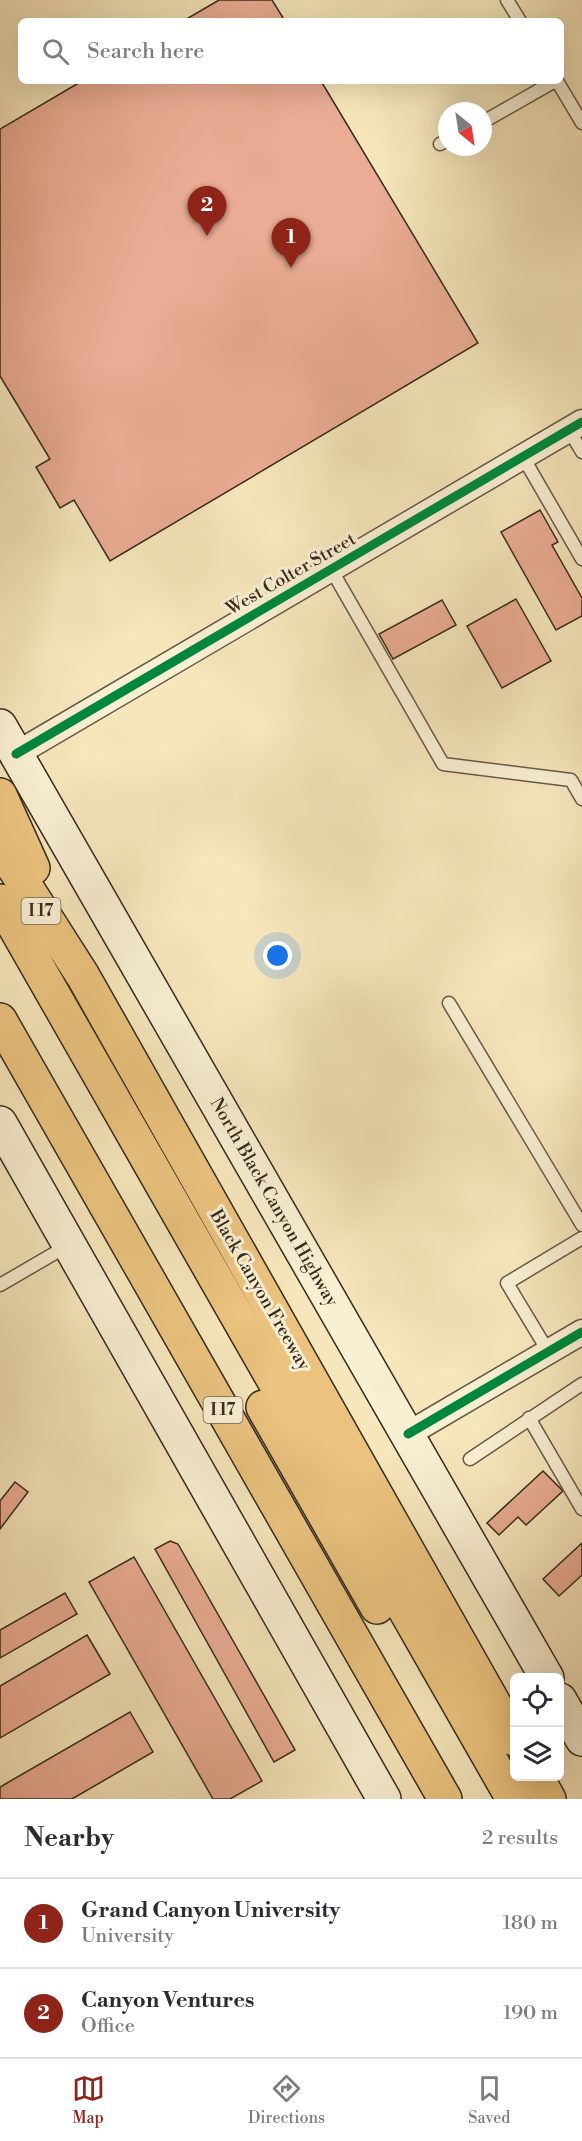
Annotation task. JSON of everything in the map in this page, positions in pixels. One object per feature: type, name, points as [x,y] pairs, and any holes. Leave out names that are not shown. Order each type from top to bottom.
[{"type":"highway","points":[[0,795],[82,976]]},
{"type":"highway","name":"Black Canyon Freeway","points":[[0,846],[82,976],[510,1732]]},
{"type":"highway","points":[[0,901],[513,1799]]},
{"type":"highway","points":[[0,947],[486,1799]]},
{"type":"highway","name":"I 17","points":[[0,1020],[445,1799]]},
{"type":"highway","points":[[539,1781],[549,1799]]},
{"type":"main road","name":"North Black Canyon Highway","points":[[0,726],[545,1673]]},
{"type":"main road","points":[[0,1123],[384,1799]]},
{"type":"main road","points":[[564,1707],[582,1739]]},
{"type":"street","name":"West Colter Street","points":[[16,754],[576,426]]},
{"type":"street","points":[[408,1434],[582,1332]]},
{"type":"lane","points":[[507,0],[518,18]]},
{"type":"lane","points":[[492,117],[551,84]]},
{"type":"lane","points":[[558,84],[582,123]]},
{"type":"lane","points":[[576,426],[582,452]]},
{"type":"lane","points":[[523,457],[582,560]]},
{"type":"lane","points":[[331,569],[443,764],[571,780],[582,799]]},
{"type":"lane","points":[[449,1003],[582,1225]]},
{"type":"lane","points":[[548,1352],[507,1283],[582,1238]]},
{"type":"lane","points":[[0,1285],[68,1246]]},
{"type":"lane","points":[[470,1459],[582,1384]]},
{"type":"lane","points":[[529,1418],[582,1509]]},
{"type":"building","points":[[219,0],[272,0],[283,18],[188,18]]},
{"type":"building","points":[[77,84],[323,84],[478,343],[110,561],[74,500],[60,508],[36,467],[50,459],[0,376],[0,129]]},
{"type":"building","points":[[540,510],[558,542],[552,545],[582,598],[582,616],[556,630],[501,532]]},
{"type":"building","points":[[516,599],[551,661],[502,688],[467,626]]},
{"type":"building","points":[[442,600],[456,625],[393,659],[379,634]]},
{"type":"building","points":[[543,1471],[563,1491],[526,1525],[518,1517],[499,1535],[487,1523]]},
{"type":"building","points":[[15,1482],[28,1492],[0,1529],[0,1501]]},
{"type":"building","points":[[170,1541],[178,1544],[295,1750],[274,1762],[155,1549]]},
{"type":"building","points":[[582,1543],[582,1575],[559,1596],[543,1579]]},
{"type":"building","points":[[134,1557],[262,1781],[230,1799],[213,1799],[89,1582]]},
{"type":"building","points":[[65,1593],[77,1614],[0,1658],[0,1630]]},
{"type":"building","points":[[87,1635],[110,1674],[0,1738],[0,1686]]},
{"type":"building","points":[[130,1712],[153,1752],[72,1799],[0,1799],[0,1787]]},
{"type":"cycle path","points":[[16,754],[582,422]]},
{"type":"cycle path","points":[[408,1434],[582,1332]]},
{"type":"place","name":"Canyon Ventures","points":[[207,236]]},
{"type":"place","name":"Grand Canyon University","points":[[291,268]]}]
